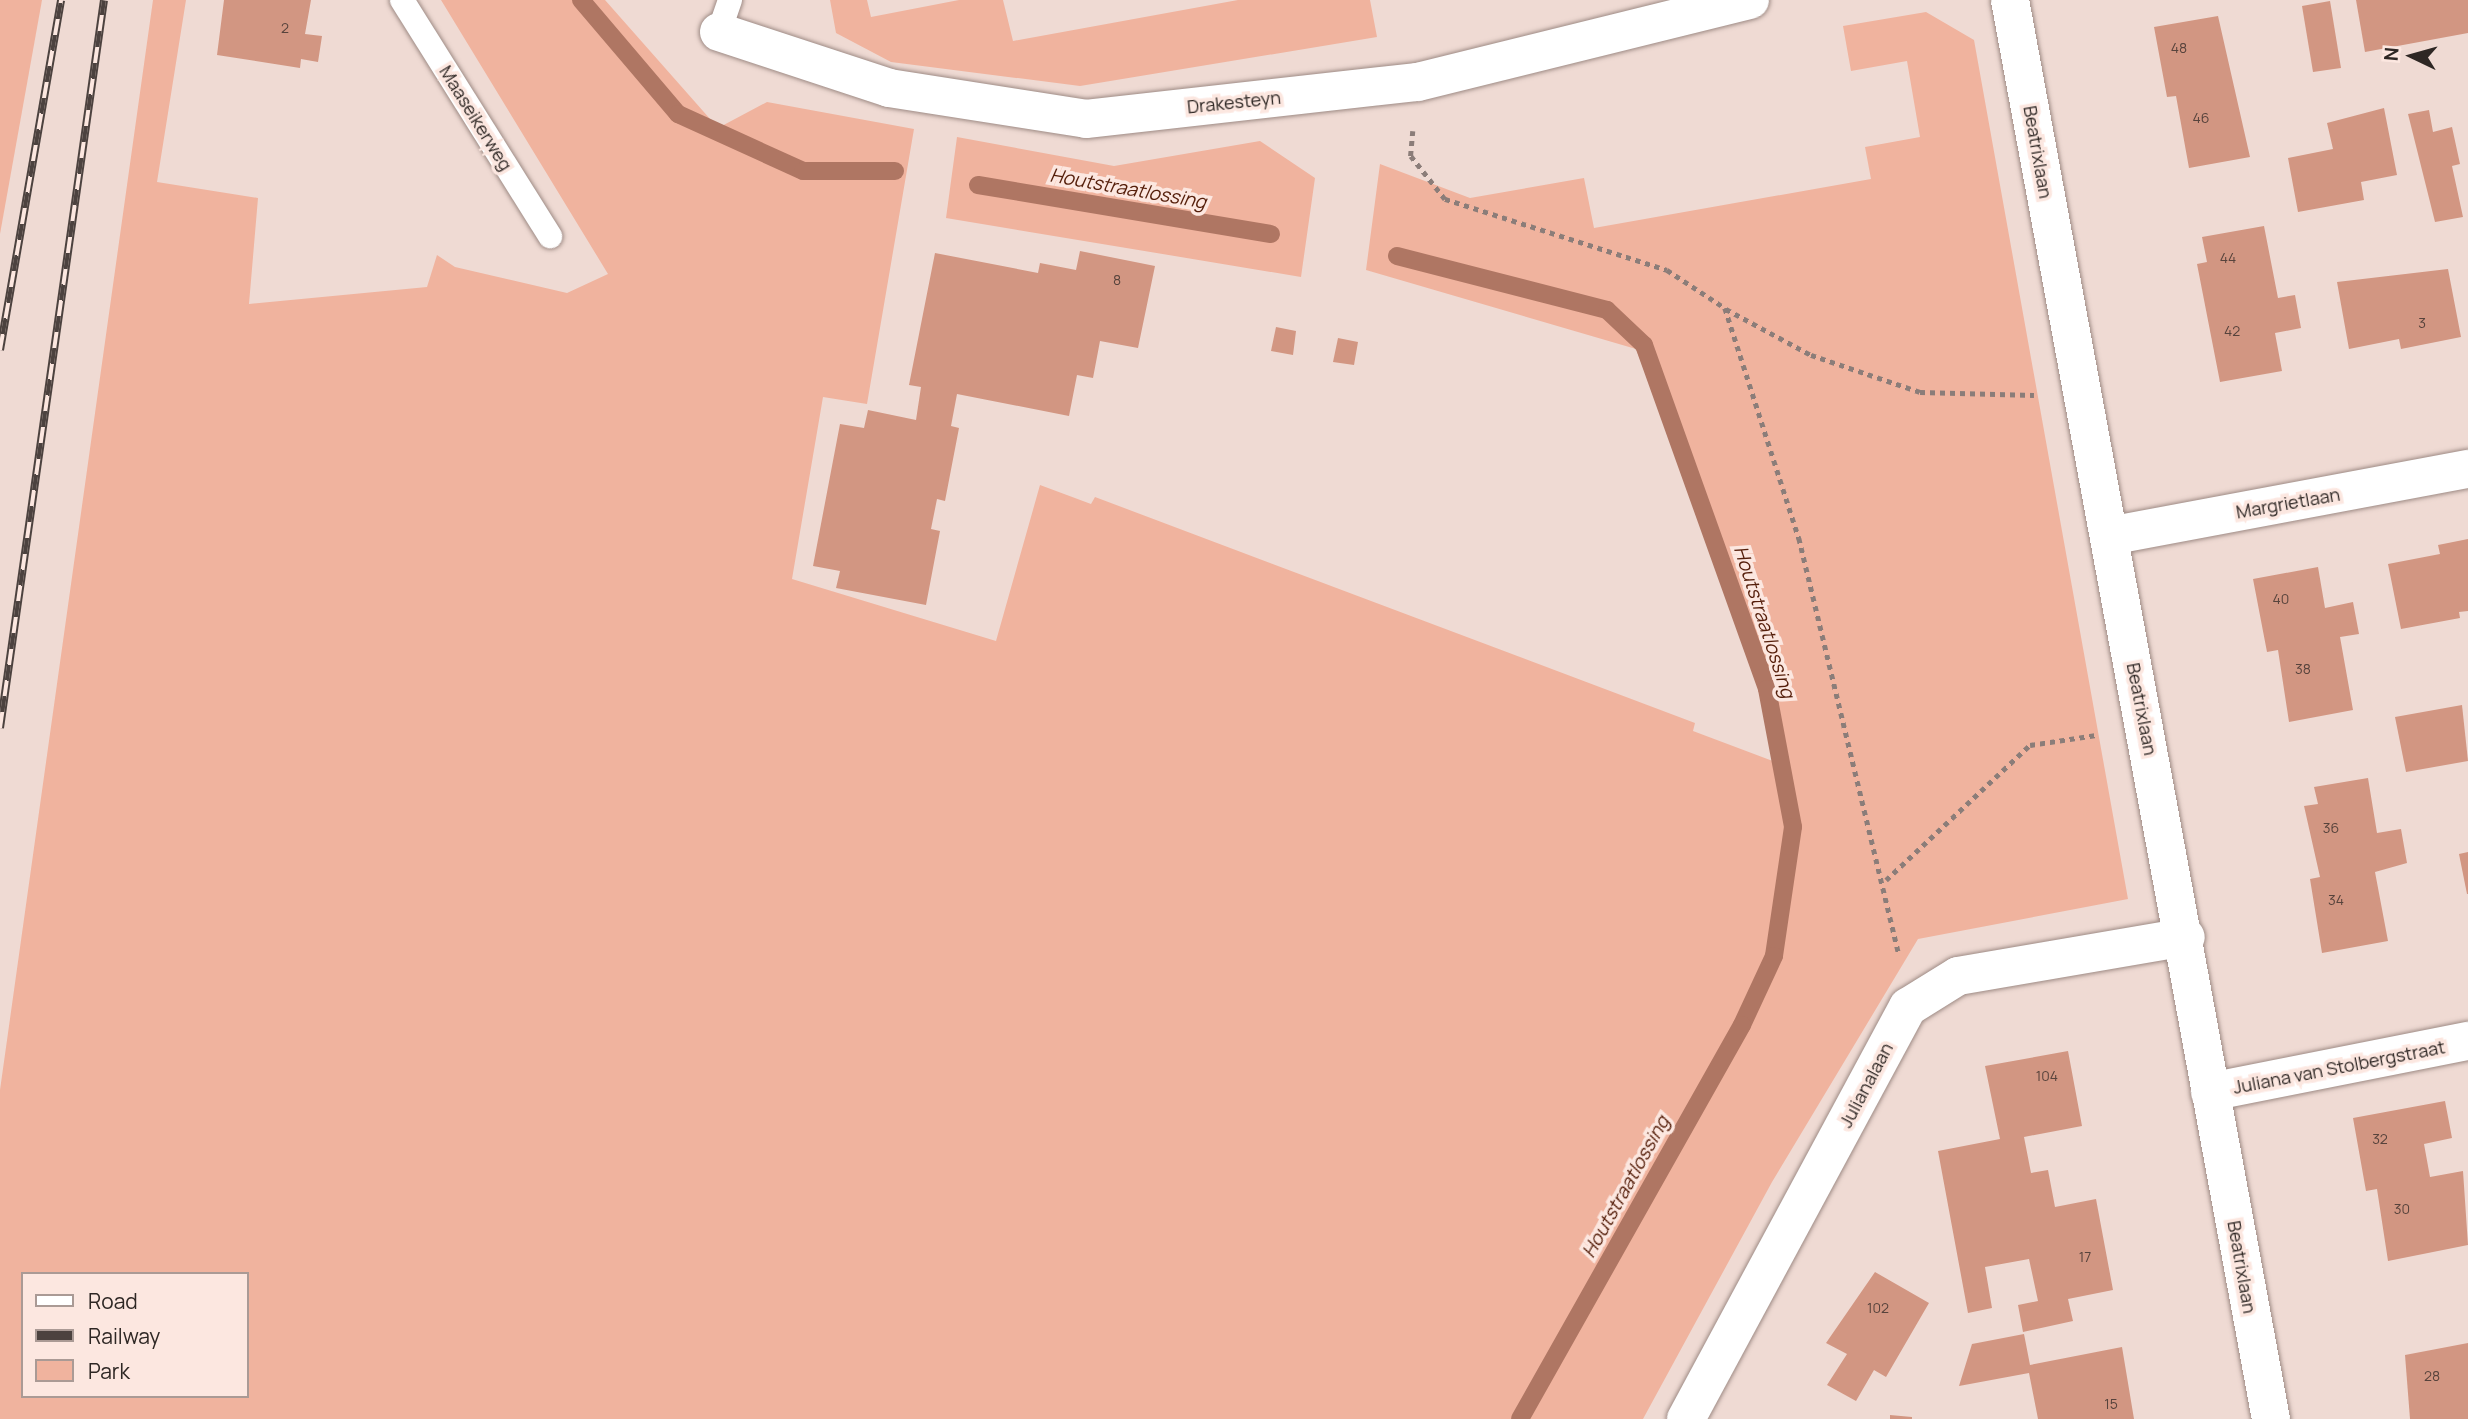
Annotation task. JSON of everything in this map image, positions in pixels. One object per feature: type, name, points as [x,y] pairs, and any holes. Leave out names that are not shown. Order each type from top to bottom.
[{"type":"street","name":"Drakesteyn","points":[[725,16],[890,88],[1086,119],[1418,82],[1750,0]]},
{"type":"street","name":"Beatrixlaan","points":[[2010,0],[2186,937],[2210,1092],[2270,1419]]},
{"type":"street","name":"Margrietlaan","points":[[2109,536],[2468,470]]},
{"type":"street","name":"Julianalaan","points":[[1686,1419],[1908,1007],[1958,976],[2186,937]]},
{"type":"street","name":"Juliana van Stolbergstraat","points":[[2210,1092],[2468,1041]]},
{"type":"lane","name":"Maaseikerweg","points":[[402,0],[551,236]]},
{"type":"path","points":[[1418,82],[1411,156],[1445,199],[1667,270],[1725,308],[1811,355],[1920,392],[2011,397],[2082,391]]},
{"type":"path","points":[[1725,308],[1799,538],[1885,880],[1908,1007]]},
{"type":"path","points":[[1885,880],[2030,745],[2145,727]]},
{"type":"green space","points":[[0,0],[42,0],[0,234]]},
{"type":"green space","points":[[153,0],[186,0],[157,182],[258,198],[249,304],[427,287],[437,255],[455,267],[567,293],[608,274],[441,0],[605,0],[718,128],[767,102],[914,129],[867,404],[823,397],[792,579],[996,641],[1040,485],[1091,504],[1095,497],[1695,723],[1693,731],[1778,763],[1767,692],[1636,349],[1366,270],[1380,164],[1470,198],[1584,178],[1594,228],[1871,179],[1865,147],[1920,137],[1907,61],[1851,71],[1843,26],[1926,12],[1974,40],[2128,899],[1918,939],[1772,1182],[1643,1419],[0,1419],[0,1090]]},
{"type":"green space","points":[[830,0],[867,0],[871,17],[959,0],[1003,0],[1013,41],[1238,0],[1370,0],[1377,37],[1080,86],[891,62],[836,33]]},
{"type":"green space","points":[[957,137],[1114,166],[1260,141],[1315,178],[1301,277],[946,218]]},
{"type":"building","points":[[224,0],[311,0],[305,34],[322,36],[318,62],[301,59],[300,68],[217,55]]},
{"type":"building","points":[[2356,0],[2468,0],[2468,33],[2365,52]]},
{"type":"building","points":[[2330,1],[2341,68],[2313,72],[2302,6]]},
{"type":"building","points":[[2218,16],[2250,157],[2189,168],[2176,96],[2167,97],[2154,27]]},
{"type":"building","points":[[2384,108],[2397,175],[2361,182],[2364,200],[2298,212],[2288,158],[2333,149],[2327,123]]},
{"type":"building","points":[[2429,110],[2433,132],[2452,127],[2460,164],[2452,166],[2463,217],[2435,222],[2408,114]]},
{"type":"building","points":[[2264,226],[2278,298],[2295,295],[2301,328],[2275,333],[2282,371],[2220,382],[2197,264],[2207,262],[2202,237]]},
{"type":"building","points":[[1080,251],[1155,266],[1138,348],[1100,341],[1093,378],[1077,375],[1069,416],[957,394],[951,426],[959,428],[945,501],[937,499],[931,529],[940,531],[926,605],[836,588],[840,571],[813,566],[840,424],[864,428],[868,410],[916,420],[921,387],[909,385],[935,253],[1038,273],[1040,263],[1076,270]]},
{"type":"building","points":[[2448,269],[2461,337],[2401,349],[2399,339],[2349,349],[2337,282]]},
{"type":"building","points":[[1276,327],[1296,331],[1293,355],[1271,351]]},
{"type":"building","points":[[1338,338],[1358,342],[1354,365],[1333,362]]},
{"type":"building","points":[[2468,539],[2468,611],[2459,612],[2460,618],[2401,629],[2388,564],[2440,554],[2438,545]]},
{"type":"building","points":[[2318,567],[2325,608],[2353,602],[2359,634],[2340,637],[2353,710],[2289,722],[2278,650],[2267,652],[2253,579]]},
{"type":"building","points":[[2462,705],[2468,761],[2406,772],[2395,717]]},
{"type":"building","points":[[2368,778],[2377,833],[2401,829],[2407,863],[2375,872],[2388,941],[2322,953],[2310,879],[2320,877],[2304,806],[2318,804],[2314,787]]},
{"type":"building","points":[[2468,852],[2468,894],[2467,894],[2459,854]]},
{"type":"building","points":[[2068,1051],[2082,1126],[2024,1137],[2031,1173],[2048,1170],[2055,1207],[2096,1199],[2113,1290],[2068,1299],[2073,1321],[2023,1332],[2018,1305],[2038,1301],[2029,1259],[1985,1267],[1992,1308],[1968,1313],[1938,1151],[2000,1139],[1985,1066]]},
{"type":"building","points":[[2445,1101],[2452,1138],[2424,1144],[2430,1177],[2463,1171],[2468,1245],[2388,1261],[2377,1189],[2366,1191],[2353,1118]]},
{"type":"building","points":[[1875,1272],[1929,1303],[1886,1377],[1874,1370],[1856,1401],[1827,1385],[1847,1354],[1826,1343]]},
{"type":"building","points":[[2024,1334],[2030,1365],[2122,1347],[2134,1419],[2038,1419],[2029,1373],[1959,1386],[1972,1344]]},
{"type":"building","points":[[2468,1343],[2468,1419],[2410,1419],[2405,1355]]},
{"type":"building","points":[[1890,1415],[1912,1417],[1912,1419],[1890,1419]]},
{"type":"waterway","name":"Houtstraatlossing","points":[[581,0],[678,114],[803,171],[895,171]]},
{"type":"waterway","name":"Houtstraatlossing","points":[[978,185],[1271,234]]},
{"type":"waterway","name":"Houtstraatlossing","points":[[1397,256],[1607,310],[1644,345],[1767,689],[1793,827],[1774,956],[1742,1025],[1520,1419]]},
{"type":"railway","points":[[0,350],[61,0]]},
{"type":"railway","points":[[0,728],[104,0]]}]
